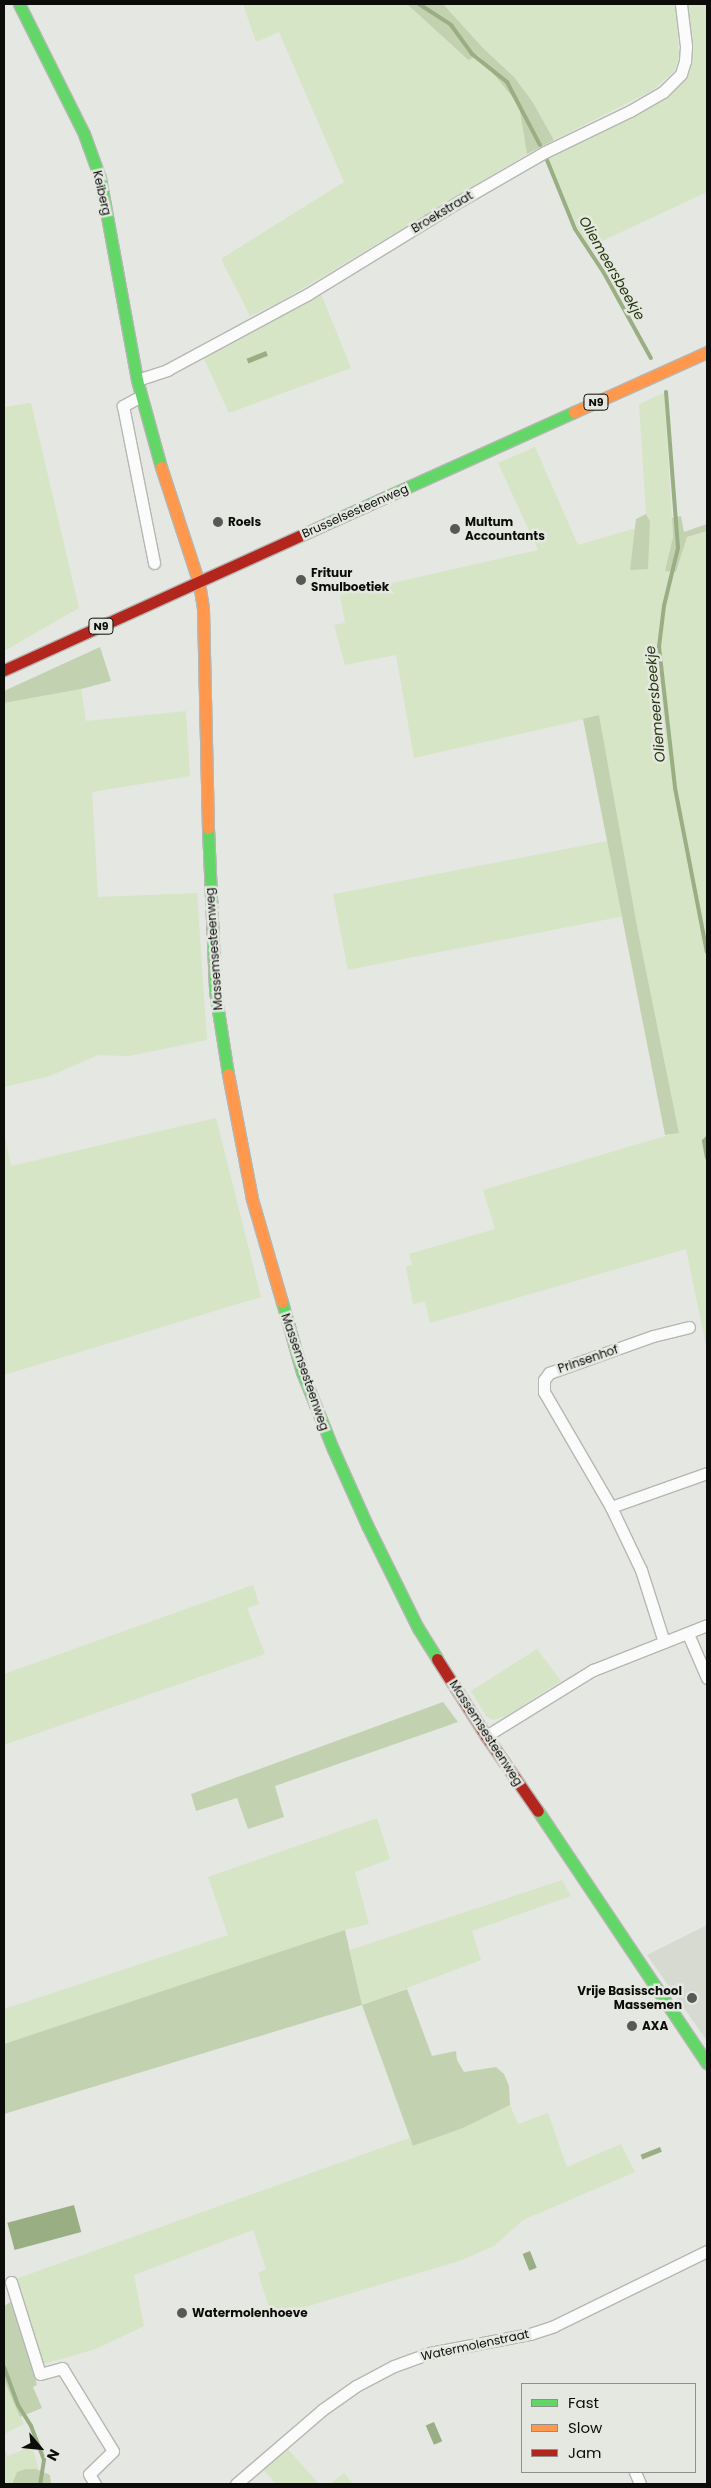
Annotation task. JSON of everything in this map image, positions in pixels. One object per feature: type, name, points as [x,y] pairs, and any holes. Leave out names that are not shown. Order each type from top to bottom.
[{"type":"main road","name":"Keiberg","points":[[19,4],[84,134],[100,178],[137,380],[156,453],[198,582]]},
{"type":"main road","name":"Brusselsesteenweg","points":[[4,670],[707,352]]},
{"type":"main road","name":"Massemsesteenweg","points":[[198,582],[203,609],[208,851],[214,991],[235,1116],[252,1199],[302,1372],[333,1450],[367,1525],[418,1628],[486,1736],[606,1910],[707,2063]]},
{"type":"street","name":"Broekstraat","points":[[137,380],[167,370],[308,294],[528,162],[630,111],[663,92],[681,74],[686,61],[681,4]]},
{"type":"street","points":[[142,396],[123,406],[154,562]]},
{"type":"street","name":"Prinsenhof","points":[[664,1642],[641,1570],[611,1507],[544,1392],[544,1380],[549,1373],[653,1336],[689,1327]]},
{"type":"street","points":[[611,1507],[707,1473]]},
{"type":"street","points":[[486,1736],[593,1670],[707,1625]]},
{"type":"street","points":[[688,1634],[707,1678]]},
{"type":"street","name":"Watermolenstraat","points":[[236,2484],[322,2410],[356,2386],[394,2366],[430,2354],[530,2334],[554,2326],[707,2251]]},
{"type":"street","points":[[11,2282],[40,2374],[62,2368],[113,2451],[89,2474],[95,2484]]},
{"type":"shaded area","points":[[243,4],[407,4],[467,60],[478,55],[519,105],[527,154],[280,302],[250,316],[221,259],[344,182],[279,32],[256,42]]},
{"type":"shaded area","points":[[407,4],[443,4],[483,48],[514,77],[532,101],[554,140],[527,154],[519,105],[478,55],[468,60]]},
{"type":"shaded area","points":[[443,4],[676,4],[679,56],[675,70],[653,90],[554,140],[532,101],[514,77],[483,48]]},
{"type":"shaded area","points":[[687,4],[707,4],[707,192],[587,248],[545,159],[669,94],[682,83],[688,75],[694,58]]},
{"type":"shaded area","points":[[321,294],[351,368],[229,413],[203,357]]},
{"type":"shaded area","points":[[266,351],[268,356],[248,364],[247,359]]},
{"type":"shaded area","points":[[664,393],[673,537],[666,571],[676,572],[687,537],[707,531],[707,1350],[686,1249],[430,1323],[425,1301],[413,1304],[406,1267],[412,1265],[409,1254],[495,1229],[483,1190],[679,1132],[637,926],[599,716],[414,758],[396,655],[345,665],[334,625],[345,623],[340,595],[538,550],[498,463],[535,447],[578,545],[636,528],[630,569],[650,521],[646,514],[639,404]]},
{"type":"shaded area","points":[[31,403],[79,608],[4,651],[4,407]]},
{"type":"shaded area","points":[[646,514],[650,521],[648,569],[630,570],[636,519]]},
{"type":"shaded area","points":[[681,516],[684,532],[707,524],[707,531],[687,537],[676,572],[665,571],[673,537],[672,518]]},
{"type":"shaded area","points":[[100,647],[111,681],[81,689],[4,703],[4,691]]},
{"type":"shaded area","points":[[81,689],[86,721],[186,711],[190,776],[92,792],[98,897],[197,893],[207,1040],[129,1056],[98,1055],[50,1076],[4,1087],[4,703]]},
{"type":"shaded area","points":[[599,715],[637,926],[679,1133],[665,1135],[583,719]]},
{"type":"shaded area","points":[[607,841],[622,917],[348,970],[333,894]]},
{"type":"shaded area","points":[[216,1118],[261,1297],[4,1375],[4,1133],[11,1166]]},
{"type":"shaded area","points":[[253,1585],[259,1604],[247,1608],[265,1654],[4,1745],[4,1674]]},
{"type":"shaded area","points":[[537,1649],[561,1681],[506,1716],[493,1720],[486,1716],[471,1691]]},
{"type":"shaded area","points":[[443,1702],[458,1722],[275,1786],[284,1817],[248,1829],[237,1798],[196,1811],[191,1794]]},
{"type":"shaded area","points":[[377,1818],[390,1859],[355,1872],[369,1924],[345,1930],[4,2044],[4,2009],[228,1935],[208,1877]]},
{"type":"shaded area","points":[[562,1880],[571,1896],[472,1931],[481,1960],[362,2005],[350,1950]]},
{"type":"shaded area","name":"Vrije Basisschool Massemen","points":[[707,1925],[707,2041],[647,1955]]},
{"type":"shaded area","points":[[345,1930],[362,2005],[4,2114],[4,2044]]},
{"type":"shaded area","points":[[407,1989],[432,2056],[456,2051],[457,2060],[464,2072],[496,2067],[504,2074],[509,2086],[510,2105],[463,2128],[413,2146],[362,2005]]},
{"type":"shaded area","points":[[510,2105],[518,2124],[548,2113],[567,2167],[621,2144],[635,2172],[523,2220],[494,2246],[459,2261],[272,2317],[258,2273],[266,2269],[253,2230],[134,2275],[144,2326],[96,2349],[40,2365],[13,2280],[409,2138],[414,2146],[463,2128]]},
{"type":"shaded area","points":[[660,2147],[662,2152],[642,2160],[641,2155]]},
{"type":"shaded area","points":[[74,2205],[81,2232],[15,2250],[7,2223]]},
{"type":"shaded area","points":[[530,2251],[537,2268],[529,2271],[523,2254]]},
{"type":"shaded area","points":[[14,2300],[37,2385],[33,2387],[42,2408],[20,2417],[4,2380],[4,2306]]},
{"type":"shaded area","points":[[4,2380],[24,2424],[4,2434]]},
{"type":"shaded area","points":[[434,2422],[442,2441],[434,2445],[426,2426]]},
{"type":"shaded area","points":[[32,2446],[39,2471],[36,2469],[13,2481],[12,2484],[4,2484],[4,2448],[8,2456]]},
{"type":"shaded area","points":[[286,2447],[319,2484],[276,2484],[262,2468]]},
{"type":"shaded area","points":[[26,2469],[36,2469],[50,2475],[51,2484],[12,2484],[17,2472]]},
{"type":"shaded area","points":[[344,2473],[353,2484],[330,2484]]},
{"type":"waterway","name":"Oliemeersbeekje","points":[[419,4],[451,25],[472,54],[507,82],[540,145]]},
{"type":"waterway","name":"Oliemeersbeekje","points":[[547,160],[575,229],[604,273],[651,358]]},
{"type":"waterway","name":"Oliemeersbeekje","points":[[666,392],[678,548],[664,606],[659,647],[675,788],[707,952]]},
{"type":"waterway","name":"Oliemeersbeekje","points":[[707,1138],[704,1141],[707,1158]]},
{"type":"waterway","points":[[4,2367],[18,2405],[31,2426],[44,2460],[40,2484]]},
{"type":"traffic: fast","points":[[19,4],[84,134],[100,178],[137,380],[161,467]]},
{"type":"traffic: fast","points":[[306,533],[574,412]]},
{"type":"traffic: fast","points":[[208,828],[215,991],[228,1074]]},
{"type":"traffic: fast","points":[[282,1302],[302,1372],[333,1449],[367,1525],[418,1628],[437,1659]]},
{"type":"traffic: fast","points":[[538,1811],[707,2063]]},
{"type":"traffic: slow","points":[[574,412],[707,352]]},
{"type":"traffic: slow","points":[[161,467],[199,583],[203,609],[208,828]]},
{"type":"traffic: slow","points":[[228,1074],[252,1199],[282,1302]]},
{"type":"traffic: jam","points":[[4,670],[306,533]]},
{"type":"traffic: jam","points":[[437,1659],[486,1736],[538,1811]]},
{"type":"place","name":"Roels","points":[[218,522]]},
{"type":"place","name":"Multum Accountants","points":[[455,529]]},
{"type":"place","name":"Frituur Smulboetiek","points":[[301,580]]},
{"type":"place","name":"Vrije Basisschool Massemen","points":[[692,1998]]},
{"type":"place","name":"AXA","points":[[632,2026]]},
{"type":"place","name":"Watermolenhoeve","points":[[182,2313]]}]
